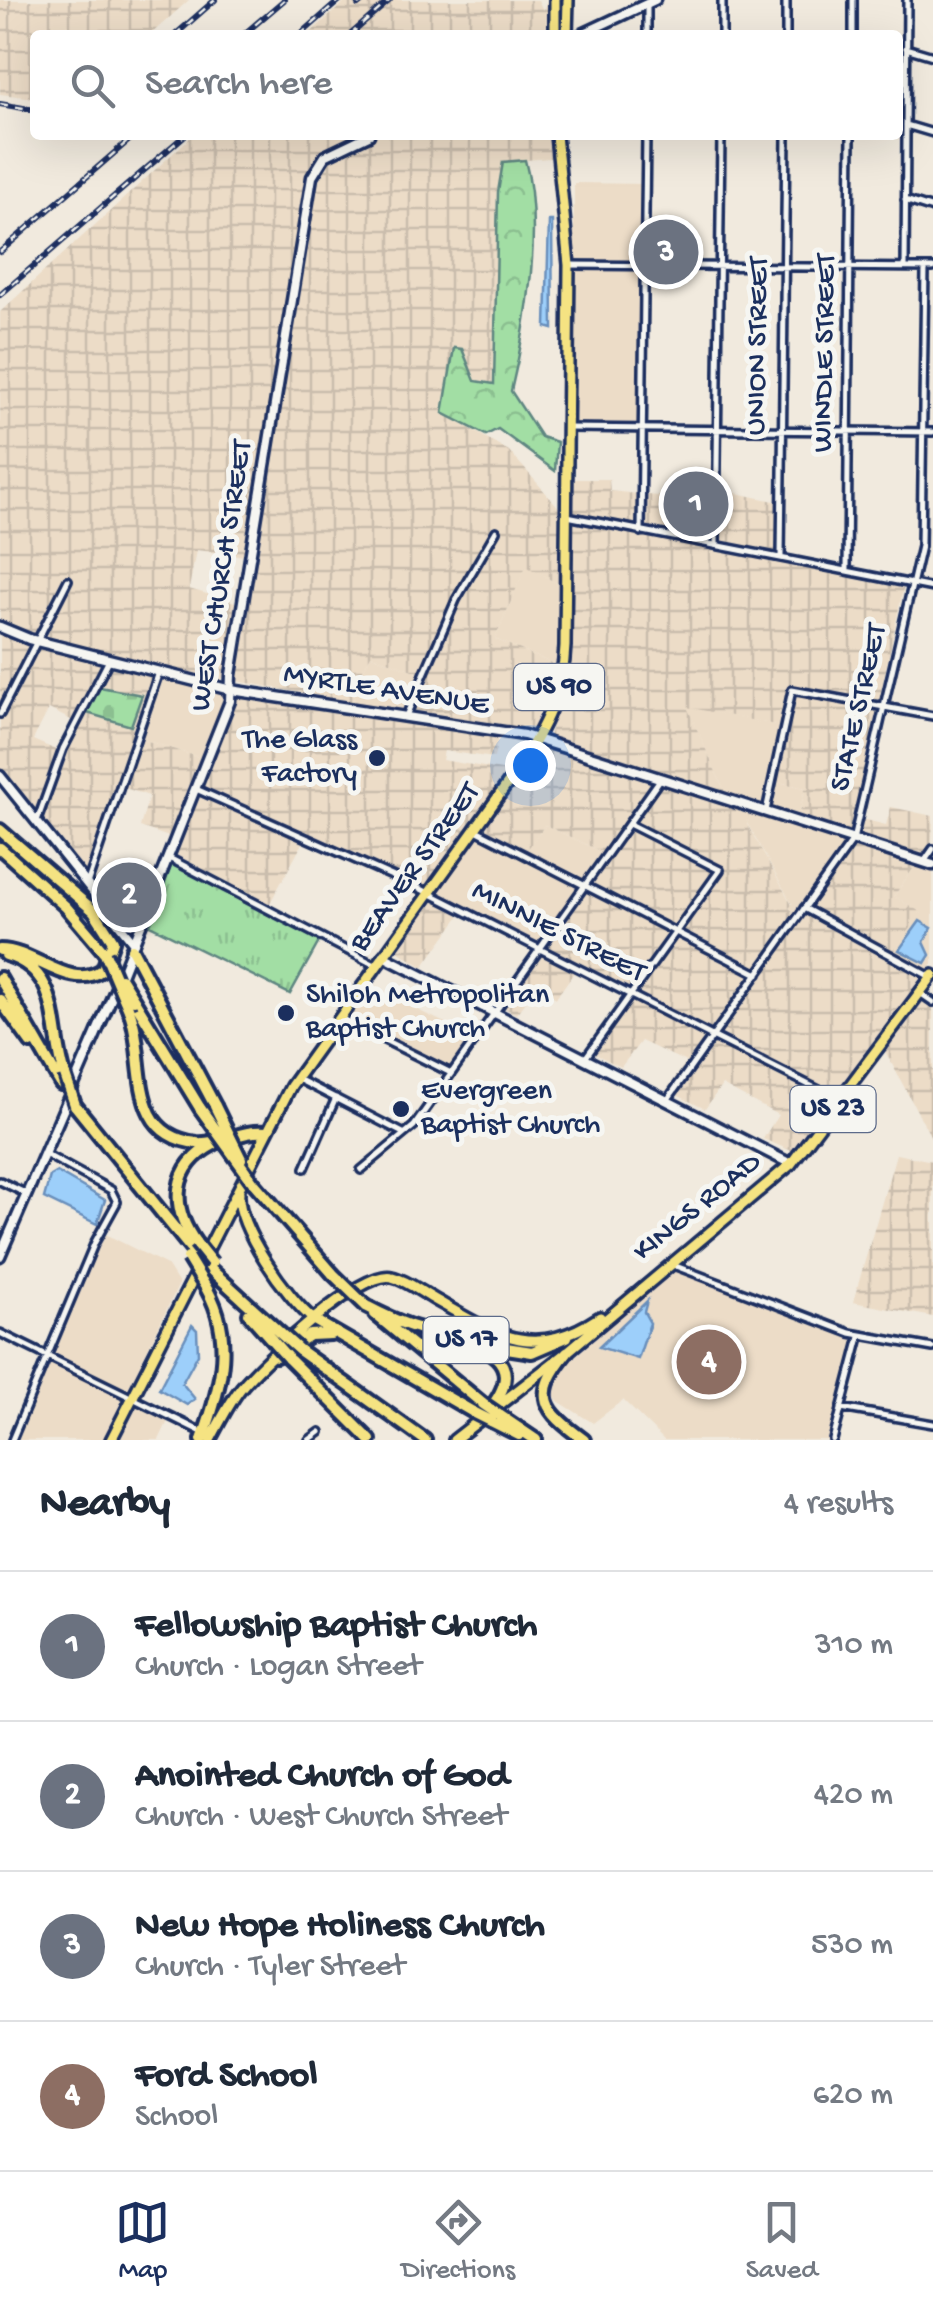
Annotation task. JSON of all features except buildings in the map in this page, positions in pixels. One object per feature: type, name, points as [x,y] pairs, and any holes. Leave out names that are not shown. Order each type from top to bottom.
[{"type":"highway","points":[[0,830],[99,916],[109,930],[112,945],[102,969],[84,977],[64,973],[24,952],[0,952]]},
{"type":"highway","points":[[0,848],[48,891],[104,953],[131,1005],[247,1181],[366,1306],[483,1404],[487,1416]]},
{"type":"highway","points":[[0,858],[48,891]]},
{"type":"highway","points":[[133,946],[215,1106],[247,1181]]},
{"type":"highway","points":[[0,952],[28,964],[46,984],[63,1079]]},
{"type":"highway","points":[[0,978],[75,1105],[137,1188],[192,1251],[276,1336],[288,1358],[370,1440]]},
{"type":"highway","points":[[0,1000],[63,1079]]},
{"type":"highway","points":[[131,1005],[137,1036],[139,1090],[151,1116],[187,1141],[266,1132]]},
{"type":"highway","points":[[209,1438],[224,1344],[218,1309],[202,1280],[178,1211],[179,1182],[193,1157],[229,1138]]},
{"type":"highway","points":[[211,1266],[276,1336],[424,1440]]},
{"type":"highway","name":"US 17","points":[[366,1306],[404,1324],[470,1341],[495,1355],[504,1372],[502,1392],[487,1416]]},
{"type":"highway","points":[[314,1320],[533,1440]]},
{"type":"highway","points":[[276,1356],[313,1334],[341,1338]]},
{"type":"highway","points":[[470,1341],[526,1352],[567,1337]]},
{"type":"highway","points":[[568,1352],[549,1378],[546,1401],[554,1417],[584,1440]]},
{"type":"main road","points":[[555,30],[556,0]]},
{"type":"main road","points":[[568,0],[568,30]]},
{"type":"main road","name":"BEAVER STREET","points":[[111,1440],[247,1181],[266,1132],[296,1078],[537,739],[564,664],[569,265],[560,140]]},
{"type":"main road","name":"KINGS ROAD","points":[[454,1440],[568,1352],[791,1164],[932,976]]},
{"type":"main road","points":[[247,1181],[238,1205],[245,1225],[292,1295],[314,1320]]},
{"type":"main road","name":"US 23","points":[[209,1438],[240,1390],[314,1320],[368,1281],[386,1276],[507,1338],[533,1342],[567,1337],[623,1302]]},
{"type":"street","points":[[722,0],[722,30]]},
{"type":"street","points":[[786,0],[786,30]]},
{"type":"street","points":[[852,30],[853,0]]},
{"type":"street","points":[[905,268],[907,0]]},
{"type":"street","points":[[591,30],[652,2]]},
{"type":"street","points":[[648,30],[652,2]]},
{"type":"street","points":[[906,48],[933,56]]},
{"type":"street","points":[[906,126],[933,133]]},
{"type":"street","name":"WEST CHURCH STREET","points":[[0,1256],[169,858],[231,690],[317,164],[360,140]]},
{"type":"street","points":[[641,532],[646,140]]},
{"type":"street","points":[[716,545],[721,140]]},
{"type":"street","name":"UNION STREET","points":[[781,558],[786,140]]},
{"type":"street","name":"WINDLE STREET","points":[[846,571],[851,140]]},
{"type":"street","points":[[904,200],[933,209]]},
{"type":"street","points":[[569,265],[929,268]]},
{"type":"street","name":"STATE STREET","points":[[668,1098],[854,840],[921,546],[929,268]]},
{"type":"street","points":[[568,428],[933,432]]},
{"type":"street","points":[[567,516],[933,588]]},
{"type":"street","points":[[406,716],[456,600],[496,531]]},
{"type":"street","points":[[0,714],[68,580]]},
{"type":"street","name":"MYRTLE AVENUE","points":[[0,628],[36,641],[231,690],[537,739],[928,864]]},
{"type":"street","points":[[37,822],[63,749],[109,660]]},
{"type":"street","points":[[86,886],[159,672]]},
{"type":"street","points":[[766,812],[792,690],[933,716]]},
{"type":"street","points":[[0,776],[133,946]]},
{"type":"street","points":[[361,1170],[414,1126],[661,778]]},
{"type":"street","name":"MINNIE STREET","points":[[196,790],[428,893],[840,1100]]},
{"type":"street","points":[[586,1057],[720,870],[629,824]]},
{"type":"street","points":[[474,830],[758,974]]},
{"type":"street","points":[[928,864],[933,850]]},
{"type":"street","points":[[169,858],[376,966]]},
{"type":"street","points":[[804,908],[932,976]]},
{"type":"street","points":[[383,956],[791,1164]]},
{"type":"street","points":[[920,994],[933,1002]]},
{"type":"street","points":[[339,1018],[451,1073]]},
{"type":"street","points":[[296,1078],[404,1134]]},
{"type":"street","points":[[305,1168],[336,1098]]},
{"type":"street","points":[[12,1440],[117,1198],[45,1154]]},
{"type":"street","points":[[0,1181],[27,1194]]},
{"type":"street","points":[[670,1264],[860,1336],[933,1348]]},
{"type":"street","points":[[0,1333],[209,1438]]},
{"type":"street","points":[[833,1440],[860,1336]]},
{"type":"street","points":[[841,1408],[933,1424]]},
{"type":"street","points":[[310,1440],[320,1432]]},
{"type":"shaded area","points":[[0,0],[189,0],[156,30],[30,30],[30,97],[0,94]]},
{"type":"shaded area","points":[[347,0],[538,0],[543,10],[548,0],[546,30],[314,30]]},
{"type":"shaded area","points":[[188,140],[349,140],[319,156],[308,175],[246,556],[196,550],[189,589],[239,603],[227,675],[220,680],[33,634],[0,620],[0,312]]},
{"type":"shaded area","points":[[367,140],[549,140],[550,158],[502,162],[494,385],[475,381],[462,349],[443,413],[509,451],[561,510],[560,585],[526,566],[495,639],[558,666],[533,729],[412,711],[426,675],[371,655],[356,683],[353,702],[236,681],[314,183],[331,157]]},
{"type":"shaded area","points":[[574,183],[649,184],[646,425],[574,422]]},
{"type":"shaded area","points":[[574,479],[609,479],[610,491],[677,498],[673,533],[711,539],[713,488],[779,502],[778,561],[904,585],[854,817],[886,825],[891,807],[933,816],[931,859],[799,816],[805,788],[769,780],[780,726],[687,707],[725,792],[549,736],[572,656]]},
{"type":"shaded area","points":[[526,565],[560,585],[558,666],[495,639]]},
{"type":"shaded area","points":[[0,634],[37,648],[152,676],[132,736],[204,759],[172,838],[140,827],[149,796],[116,785],[84,879],[0,770]],"holes":[[[49,709],[73,721],[58,751],[33,740]]]},
{"type":"shaded area","points":[[371,655],[426,675],[412,711],[353,702],[356,683]]},
{"type":"shaded area","points":[[152,676],[226,695],[204,759],[132,736]]},
{"type":"shaded area","points":[[238,696],[498,736],[494,758],[444,751],[442,760],[508,771],[421,893],[305,839],[265,912],[172,863]]},
{"type":"shaded area","points":[[686,706],[781,726],[769,780],[805,788],[799,816],[725,792]]},
{"type":"shaded area","points":[[544,747],[750,812],[747,824],[792,905],[789,908],[803,919],[855,846],[915,866],[894,896],[922,913],[893,953],[928,970],[792,1151],[763,1139],[778,1115],[722,1085],[705,1109],[667,1090],[686,1062],[641,1041],[621,1067],[587,1050],[624,997],[575,971],[556,998],[537,986],[516,1014],[497,1004],[604,853],[545,825],[522,857],[477,836]]},
{"type":"shaded area","points":[[750,812],[855,846],[803,919],[789,908],[792,904],[747,823]]},
{"type":"shaded area","points":[[545,825],[604,853],[535,950],[432,899],[477,836],[521,857]]},
{"type":"shaded area","points":[[915,866],[933,871],[933,962],[928,970],[892,953],[921,913],[894,896]]},
{"type":"shaded area","points":[[432,899],[461,914],[423,967],[396,950]]},
{"type":"shaded area","points":[[370,988],[471,1035],[445,1075],[344,1024]]},
{"type":"shaded area","points":[[923,1000],[933,1007],[933,1141],[885,1051]]},
{"type":"shaded area","points":[[896,1154],[933,1161],[933,1317],[853,1302]]},
{"type":"shaded area","points":[[105,1234],[167,1265],[179,1284],[104,1440],[16,1440]]},
{"type":"shaded area","points":[[675,1269],[854,1339],[828,1440],[664,1440],[623,1400],[593,1423],[558,1401],[548,1388],[555,1374]]},
{"type":"shaded area","points":[[135,1404],[168,1421],[159,1440],[117,1440]]},
{"type":"green space","points":[[525,160],[533,244],[527,306],[511,391],[541,437],[557,442],[555,471],[498,429],[486,435],[443,413],[454,348],[462,349],[475,381],[494,384],[498,192],[503,162]]},
{"type":"green space","points":[[100,687],[142,695],[131,726],[87,713]]},
{"type":"green space","points":[[172,863],[320,940],[290,994],[150,925]]},
{"type":"water","points":[[552,221],[553,329],[546,327]]},
{"type":"water","points":[[920,921],[932,928],[924,942],[930,955],[925,963],[899,950]]},
{"type":"water","points":[[57,1172],[105,1200],[97,1224],[44,1198],[50,1176]]},
{"type":"water","points":[[647,1301],[644,1312],[650,1323],[638,1359],[599,1347]]},
{"type":"water","points":[[192,1325],[197,1330],[198,1354],[182,1383],[195,1399],[187,1405],[159,1389]]},
{"type":"railway","points":[[181,30],[215,0]]},
{"type":"railway","points":[[249,30],[284,0]]},
{"type":"railway","points":[[306,30],[340,0]]},
{"type":"railway","points":[[358,5],[364,0]]},
{"type":"railway","points":[[356,30],[390,0]]},
{"type":"railway","points":[[0,104],[30,109]]},
{"type":"railway","points":[[0,252],[129,140]]},
{"type":"railway","points":[[0,295],[179,140]]},
{"type":"place","name":"New Hope Holiness Church","points":[[666,252]]},
{"type":"place","name":"Fellowship Baptist Church","points":[[696,504]]},
{"type":"place","name":"The Glass Factory","points":[[377,758]]},
{"type":"place","name":"Anointed Church of God","points":[[129,895]]},
{"type":"place","name":"Shiloh Metropolitan Baptist Church","points":[[286,1013]]},
{"type":"place","name":"Evergreen Baptist Church","points":[[401,1109]]},
{"type":"place","name":"Ford School","points":[[709,1362]]}]
